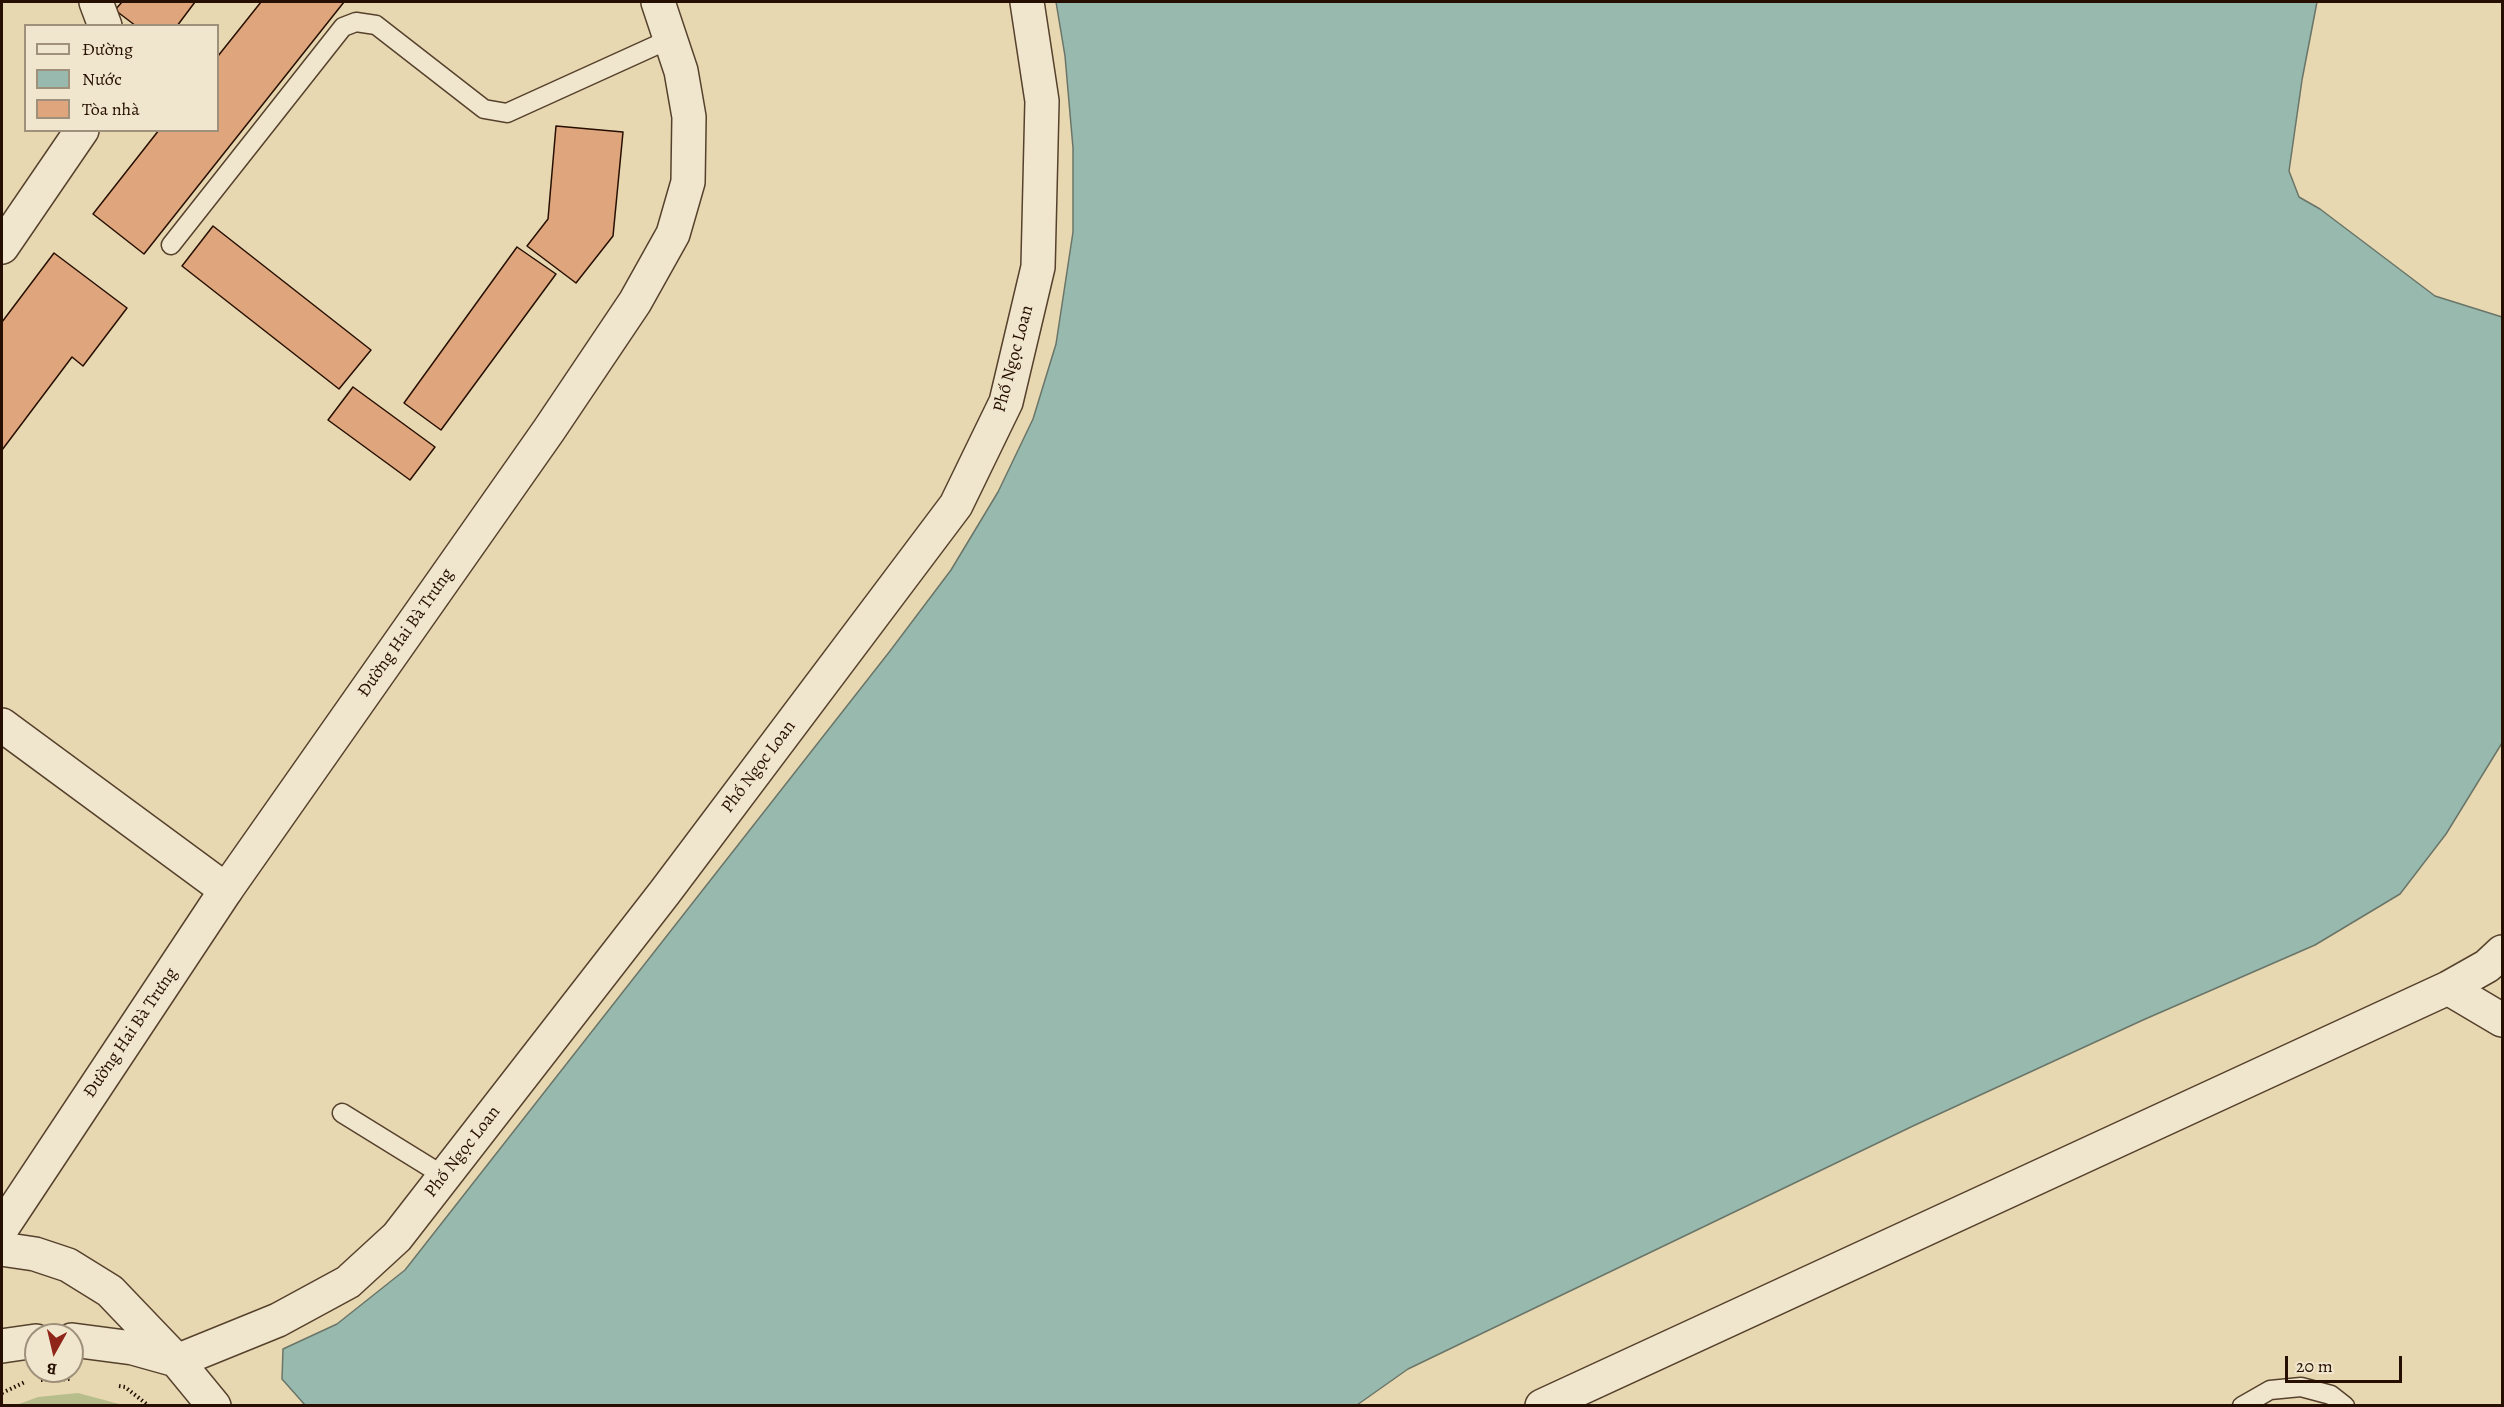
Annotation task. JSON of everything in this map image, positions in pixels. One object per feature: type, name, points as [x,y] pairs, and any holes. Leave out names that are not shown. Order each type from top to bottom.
[{"type":"street","points":[[96,2],[104,24]]},
{"type":"street","name":"Đường Hai Bà Trưng","points":[[2,1228],[226,890],[549,430],[635,302],[673,234],[688,182],[690,128],[686,94],[658,2]]},
{"type":"street","name":"Phố Ngọc Loan","points":[[177,1361],[278,1320],[348,1282],[397,1237],[665,892],[956,505],[1006,402],[1038,267],[1042,101],[1027,2]]},
{"type":"street","points":[[2,247],[81,132]]},
{"type":"street","points":[[2,725],[226,890]]},
{"type":"street","points":[[1542,1406],[2448,988],[2487,966],[2502,952]]},
{"type":"street","points":[[2448,988],[2502,1020]]},
{"type":"street","points":[[2,1249],[35,1254],[68,1265],[111,1291],[177,1361],[213,1404]]},
{"type":"street","points":[[84,1342],[133,1348],[177,1361]]},
{"type":"street","points":[[2,1346],[24,1343]]},
{"type":"lane","points":[[171,245],[343,27],[356,22],[376,25],[484,109],[507,113],[670,39]]},
{"type":"lane","points":[[342,1113],[444,1176]]},
{"type":"lane","points":[[2242,1406],[2270,1390],[2301,1386],[2331,1395],[2344,1406]]},
{"type":"path","points":[[2,1393],[24,1383]]},
{"type":"path","points":[[113,1385],[125,1387],[149,1406]]},
{"type":"green space","points":[[78,1393],[123,1405],[16,1405],[38,1397]]},
{"type":"water","points":[[1056,2],[2317,2],[2302,80],[2289,171],[2299,197],[2320,209],[2435,296],[2502,317],[2502,743],[2446,834],[2400,894],[2315,945],[2143,1020],[1913,1126],[1408,1369],[1357,1405],[305,1405],[282,1379],[283,1349],[337,1324],[405,1270],[890,651],[951,570],[998,492],[1033,419],[1056,344],[1073,232],[1073,148],[1065,56]]},
{"type":"building","points":[[122,2],[195,2],[178,24],[133,24],[115,10]]},
{"type":"building","points":[[261,2],[344,2],[144,254],[93,214],[157,132],[219,132],[219,55]]},
{"type":"building","points":[[556,126],[623,132],[613,236],[576,283],[527,246],[548,219]]},
{"type":"building","points":[[213,226],[371,350],[339,389],[182,266]]},
{"type":"building","points":[[517,247],[556,274],[441,430],[404,403]]},
{"type":"building","points":[[54,253],[127,308],[83,366],[72,357],[2,450],[2,322]]},
{"type":"building","points":[[353,387],[435,447],[410,480],[328,420]]}]
